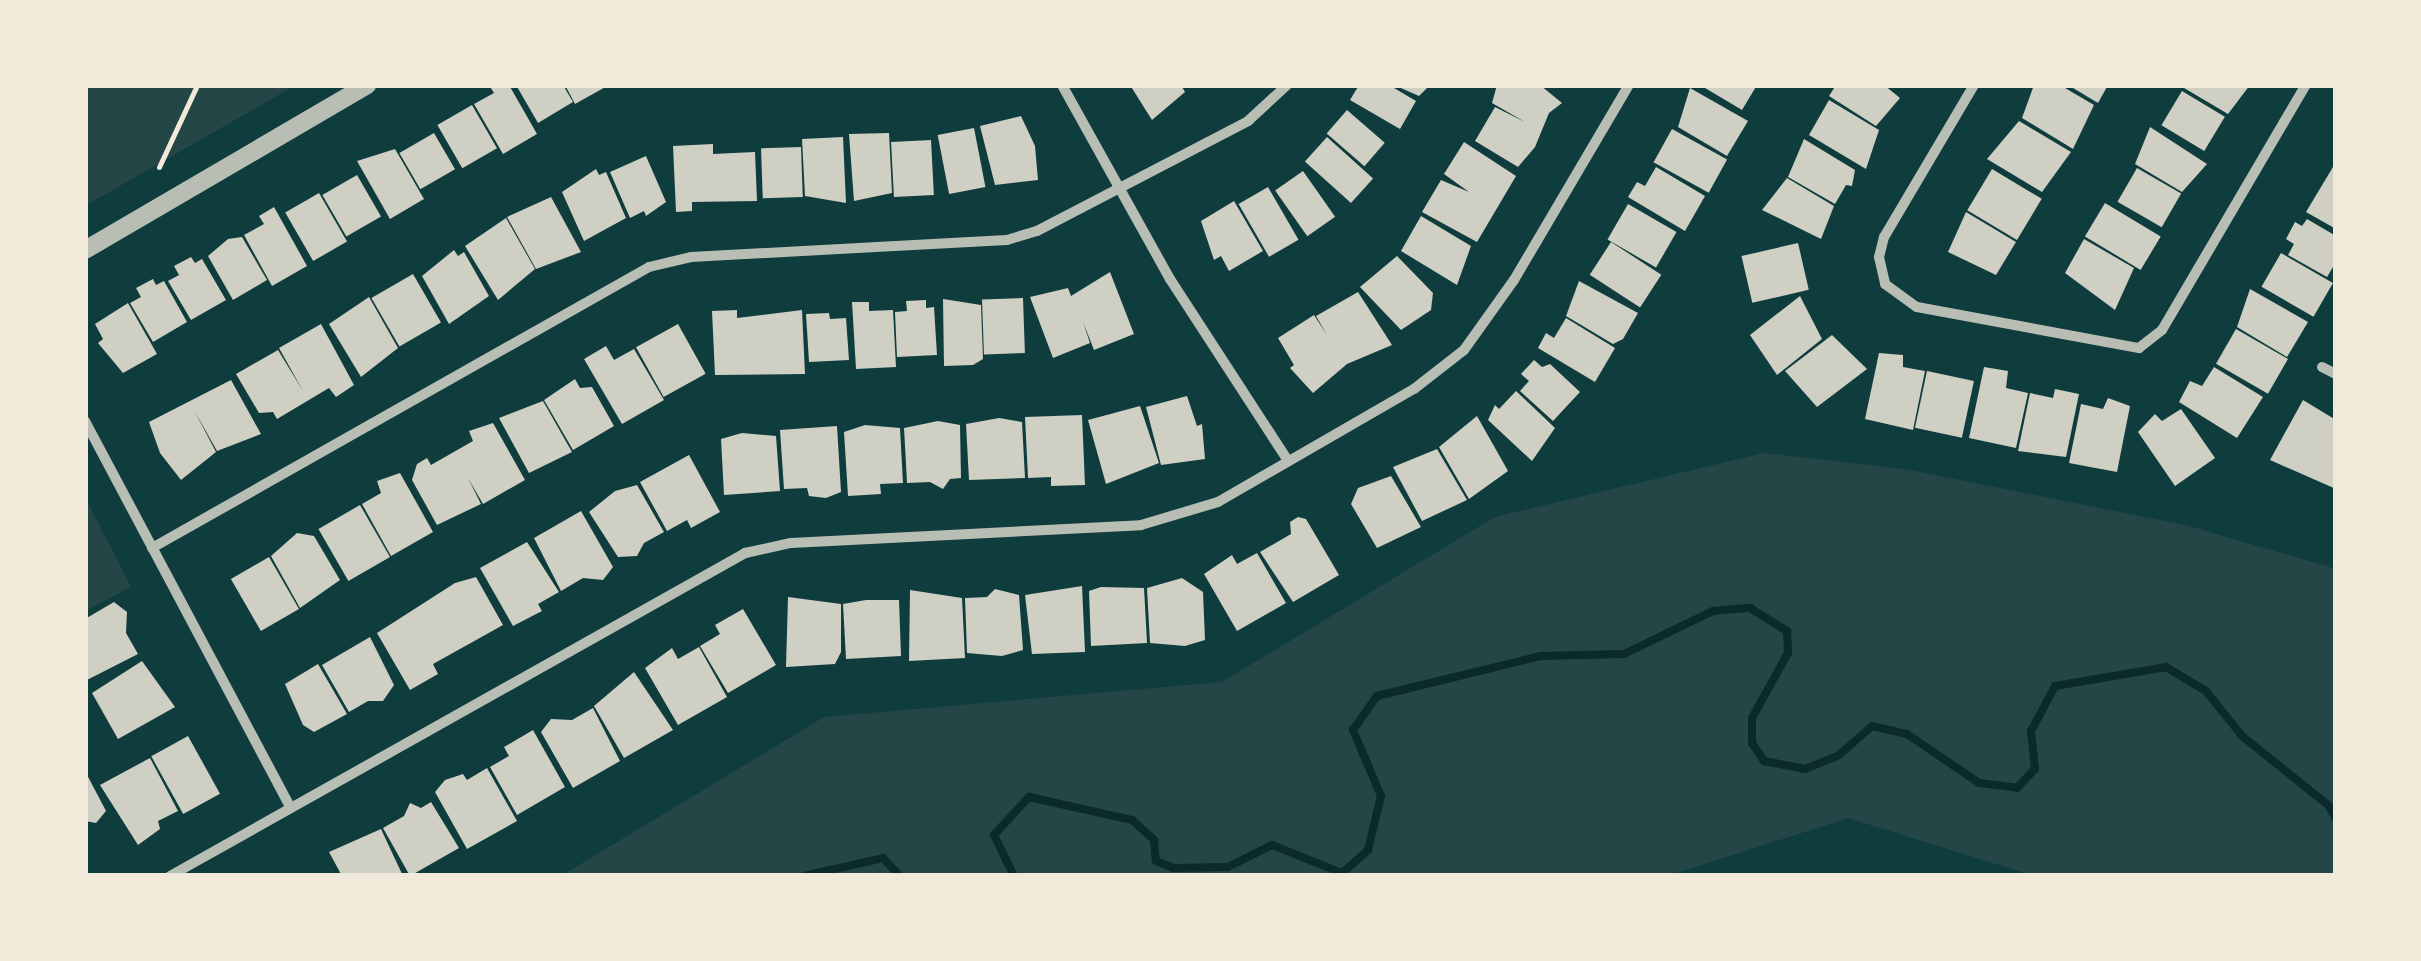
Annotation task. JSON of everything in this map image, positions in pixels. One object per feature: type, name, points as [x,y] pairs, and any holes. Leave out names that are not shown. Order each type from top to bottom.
[{"type":"street","points":[[85,250],[367,85]]},
{"type":"street","points":[[1062,85],[1170,279],[1288,461]]},
{"type":"street","points":[[152,548],[649,268],[691,257],[1006,240],[1062,220],[1248,121],[1287,85]]},
{"type":"street","points":[[170,876],[744,553],[791,543],[1162,522],[1218,502],[1414,389],[1464,350],[1514,280],[1628,85]]},
{"type":"street","points":[[1974,85],[1884,237],[1879,258],[1885,284],[1916,307],[2139,348],[2162,330],[2306,85]]},
{"type":"street","points":[[2322,367],[2336,374]]},
{"type":"street","points":[[85,421],[290,807]]},
{"type":"path","points":[[159,167],[197,85]]},
{"type":"shaded area","points":[[85,85],[296,85],[85,206]]},
{"type":"shaded area","points":[[1764,453],[1904,469],[2189,526],[2336,569],[2336,876],[2035,876],[1848,818],[1667,876],[561,876],[824,717],[1222,682],[1495,517]]},
{"type":"shaded area","points":[[85,497],[131,587],[85,611]]},
{"type":"building","points":[[489,85],[509,85],[537,134],[503,154],[474,104],[494,93]]},
{"type":"building","points":[[516,85],[563,85],[573,102],[538,123]]},
{"type":"building","points":[[565,85],[609,85],[575,104]]},
{"type":"building","points":[[1130,85],[1181,85],[1185,92],[1152,120]]},
{"type":"building","points":[[1359,85],[1389,85],[1416,101],[1400,129],[1350,100]]},
{"type":"building","points":[[1394,85],[1430,85],[1419,96]]},
{"type":"building","points":[[1497,85],[1540,85],[1562,103],[1549,113],[1535,147],[1518,167],[1475,141],[1495,107],[1525,122],[1492,103]]},
{"type":"building","points":[[1700,85],[1757,85],[1742,110]]},
{"type":"building","points":[[1836,85],[1884,85],[1900,98],[1876,126],[1829,96]]},
{"type":"building","points":[[2034,85],[2060,85],[2094,105],[2073,149],[2022,118]]},
{"type":"building","points":[[2068,85],[2108,85],[2098,103]]},
{"type":"building","points":[[2179,85],[2250,85],[2228,114]]},
{"type":"building","points":[[1690,88],[1748,121],[1727,156],[1678,127]]},
{"type":"building","points":[[2182,91],[2225,117],[2204,151],[2161,125]]},
{"type":"building","points":[[1829,100],[1879,130],[1866,169],[1809,135]]},
{"type":"building","points":[[472,105],[497,148],[462,168],[437,125]]},
{"type":"building","points":[[1347,110],[1385,143],[1364,166],[1327,133]]},
{"type":"building","points":[[1021,116],[1035,146],[1038,180],[995,185],[980,126]]},
{"type":"building","points":[[2019,121],[2071,152],[2042,192],[1987,159]]},
{"type":"building","points":[[2150,127],[2207,164],[2182,192],[2135,164]]},
{"type":"building","points":[[974,128],[985,187],[949,194],[938,135]]},
{"type":"building","points":[[1672,129],[1727,160],[1709,193],[1654,162]]},
{"type":"building","points":[[434,133],[455,169],[420,189],[399,153]]},
{"type":"building","points":[[889,133],[892,193],[854,201],[849,134]]},
{"type":"building","points":[[843,137],[846,203],[805,196],[802,139]]},
{"type":"building","points":[[1327,137],[1373,178],[1351,203],[1305,162]]},
{"type":"building","points":[[1804,139],[1855,170],[1852,186],[1846,185],[1835,204],[1788,177]]},
{"type":"building","points":[[931,140],[934,195],[894,197],[891,142]]},
{"type":"building","points":[[1464,142],[1516,176],[1477,242],[1422,212],[1441,180],[1469,192],[1444,174]]},
{"type":"building","points":[[713,144],[713,154],[755,152],[757,201],[692,202],[692,211],[676,212],[673,146]]},
{"type":"building","points":[[801,147],[803,197],[763,198],[761,148]]},
{"type":"building","points":[[395,149],[424,199],[390,219],[357,161]]},
{"type":"building","points":[[646,156],[666,202],[646,216],[644,211],[630,218],[610,172]]},
{"type":"building","points":[[2336,162],[2336,229],[2306,212]]},
{"type":"building","points":[[1656,167],[1705,196],[1685,231],[1628,197],[1637,182],[1645,186]]},
{"type":"building","points":[[2137,168],[2181,194],[2162,227],[2118,202]]},
{"type":"building","points":[[596,169],[599,175],[606,172],[626,218],[584,241],[562,192]]},
{"type":"building","points":[[1992,169],[2042,199],[2017,240],[1967,210]]},
{"type":"building","points":[[1303,171],[1335,217],[1307,236],[1275,191]]},
{"type":"building","points":[[357,175],[381,217],[346,237],[322,195]]},
{"type":"building","points":[[1787,178],[1834,206],[1821,239],[1762,210]]},
{"type":"building","points":[[1268,187],[1298,240],[1269,257],[1239,204]]},
{"type":"building","points":[[319,193],[347,241],[313,261],[285,212]]},
{"type":"building","points":[[551,197],[581,252],[536,269],[507,217]]},
{"type":"building","points":[[1234,201],[1263,251],[1229,271],[1221,256],[1214,260],[1201,221]]},
{"type":"building","points":[[2105,203],[2161,236],[2141,270],[2085,236]]},
{"type":"building","points":[[1628,204],[1676,232],[1656,268],[1608,240]]},
{"type":"building","points":[[274,207],[307,266],[272,286],[244,235],[264,224],[259,216]]},
{"type":"building","points":[[1966,212],[2016,242],[1996,275],[1948,252]]},
{"type":"building","points":[[1421,216],[1471,246],[1457,285],[1401,251]]},
{"type":"building","points":[[506,218],[535,269],[498,300],[465,246]]},
{"type":"building","points":[[2307,219],[2336,236],[2336,262],[2327,277],[2288,255],[2294,244],[2286,239],[2295,222],[2302,226]]},
{"type":"building","points":[[242,237],[267,280],[233,300],[208,256],[228,239]]},
{"type":"building","points":[[2084,239],[2134,268],[2115,310],[2065,273]]},
{"type":"building","points":[[1611,242],[1661,275],[1640,307],[1590,275]]},
{"type":"building","points":[[1798,243],[1809,290],[1752,303],[1741,256]]},
{"type":"building","points":[[454,250],[458,256],[464,252],[489,296],[449,324],[422,276]]},
{"type":"building","points":[[2281,253],[2333,283],[2313,317],[2262,287]]},
{"type":"building","points":[[1397,256],[1433,293],[1431,310],[1401,330],[1360,287]]},
{"type":"building","points":[[191,257],[195,263],[202,259],[226,300],[191,320],[168,281],[179,275],[174,266]]},
{"type":"building","points":[[1110,272],[1134,334],[1094,350],[1083,322],[1090,343],[1053,358],[1030,297],[1068,288],[1071,296]]},
{"type":"building","points":[[413,274],[441,322],[399,346],[371,298]]},
{"type":"building","points":[[153,279],[156,285],[164,281],[187,322],[153,342],[130,303],[141,297],[136,288]]},
{"type":"building","points":[[1579,281],[1638,313],[1623,339],[1613,344],[1566,316]]},
{"type":"building","points":[[2250,289],[2308,322],[2287,357],[2237,327]]},
{"type":"building","points":[[1358,292],[1392,345],[1347,364],[1313,393],[1290,368],[1294,365],[1278,338],[1314,315],[1327,335],[1316,316]]},
{"type":"building","points":[[1800,296],[1822,339],[1777,375],[1750,335]]},
{"type":"building","points":[[369,297],[398,348],[361,377],[329,324]]},
{"type":"building","points":[[1023,298],[1025,353],[984,354],[982,299]]},
{"type":"building","points":[[943,299],[981,305],[983,359],[973,365],[944,366]]},
{"type":"building","points":[[926,300],[926,308],[934,307],[937,355],[897,357],[895,312],[907,311],[906,301]]},
{"type":"building","points":[[852,302],[869,302],[869,311],[893,310],[896,367],[856,369]]},
{"type":"building","points":[[128,303],[157,354],[123,373],[98,343],[103,339],[95,324]]},
{"type":"building","points":[[737,310],[737,318],[802,310],[805,374],[715,375],[712,311]]},
{"type":"building","points":[[829,313],[830,319],[846,318],[849,360],[809,362],[806,314]]},
{"type":"building","points":[[1566,318],[1615,348],[1595,382],[1538,348],[1546,333],[1554,338]]},
{"type":"building","points":[[321,324],[354,385],[336,397],[329,388],[277,419],[273,412],[259,413],[236,374],[278,350],[303,391],[279,348]]},
{"type":"building","points":[[678,324],[706,374],[664,397],[636,347]]},
{"type":"building","points":[[2236,329],[2288,359],[2268,394],[2216,364]]},
{"type":"building","points":[[1832,335],[1867,369],[1817,407],[1785,371]]},
{"type":"building","points":[[606,346],[614,360],[634,349],[664,400],[622,424],[584,359]]},
{"type":"building","points":[[1879,353],[1903,355],[1903,367],[1925,371],[1913,430],[1865,419]]},
{"type":"building","points":[[1534,360],[1542,367],[1550,364],[1580,392],[1553,421],[1520,391],[1529,381],[1521,374]]},
{"type":"building","points":[[1984,367],[2008,371],[2006,388],[2028,393],[2016,448],[1969,438]]},
{"type":"building","points":[[2214,367],[2263,397],[2237,438],[2179,402],[2190,381],[2202,386]]},
{"type":"building","points":[[1927,371],[1974,381],[1962,438],[1915,428]]},
{"type":"building","points":[[575,379],[580,388],[592,387],[614,426],[573,450],[544,400]]},
{"type":"building","points":[[231,380],[261,434],[217,451],[194,410],[216,452],[181,480],[160,453],[149,422]]},
{"type":"building","points":[[2055,389],[2079,394],[2066,457],[2018,451],[2030,393],[2053,398]]},
{"type":"building","points":[[1516,391],[1555,428],[1532,461],[1488,420],[1495,405],[1499,409]]},
{"type":"building","points":[[1187,396],[1197,426],[1202,424],[1205,459],[1161,465],[1146,407]]},
{"type":"building","points":[[2108,398],[2130,406],[2117,472],[2069,463],[2081,404],[2103,409]]},
{"type":"building","points":[[2303,400],[2336,420],[2336,489],[2270,460]]},
{"type":"building","points":[[543,401],[572,452],[529,473],[499,418]]},
{"type":"building","points":[[1140,406],[1159,463],[1106,484],[1088,420]]},
{"type":"building","points":[[2181,409],[2215,458],[2175,486],[2138,432],[2155,414],[2162,421]]},
{"type":"building","points":[[1082,415],[1085,485],[1051,486],[1051,477],[1028,478],[1025,417]]},
{"type":"building","points":[[1477,416],[1508,471],[1469,499],[1439,447]]},
{"type":"building","points":[[999,418],[1022,422],[1025,478],[969,480],[966,424]]},
{"type":"building","points":[[938,421],[960,425],[961,478],[950,479],[943,489],[930,482],[907,483],[904,428]]},
{"type":"building","points":[[493,423],[525,480],[483,504],[468,478],[481,504],[437,525],[412,480],[417,464],[427,458],[431,465],[473,441],[469,431]]},
{"type":"building","points":[[865,425],[900,428],[903,483],[880,484],[881,494],[848,496],[844,432]]},
{"type":"building","points":[[837,426],[841,492],[826,498],[809,496],[807,488],[784,489],[780,430]]},
{"type":"building","points":[[742,433],[776,436],[780,491],[724,495],[721,439]]},
{"type":"building","points":[[1437,449],[1467,500],[1422,521],[1393,467]]},
{"type":"building","points":[[689,455],[720,512],[691,528],[687,520],[667,531],[640,482]]},
{"type":"building","points":[[400,473],[433,532],[391,556],[362,504],[381,493],[377,481]]},
{"type":"building","points":[[1391,476],[1421,527],[1377,548],[1351,504],[1358,488]]},
{"type":"building","points":[[637,485],[664,532],[644,543],[637,556],[618,557],[589,512],[615,491]]},
{"type":"building","points":[[360,505],[390,557],[348,581],[318,529]]},
{"type":"building","points":[[581,511],[613,567],[603,580],[583,578],[561,591],[534,538]]},
{"type":"building","points":[[1298,517],[1306,519],[1339,575],[1293,602],[1260,552],[1291,534],[1290,522]]},
{"type":"building","points":[[297,533],[314,536],[340,580],[300,608],[271,556]]},
{"type":"building","points":[[527,542],[559,592],[538,604],[542,611],[513,626],[480,568]]},
{"type":"building","points":[[1257,553],[1286,603],[1237,631],[1204,574],[1232,555],[1237,564]]},
{"type":"building","points":[[269,557],[299,609],[261,631],[231,579]]},
{"type":"building","points":[[476,577],[503,625],[433,664],[438,674],[410,690],[377,633],[455,583]]},
{"type":"building","points":[[1182,578],[1203,592],[1205,640],[1185,646],[1150,643],[1147,588]]},
{"type":"building","points":[[1082,586],[1085,652],[1032,654],[1025,595]]},
{"type":"building","points":[[1101,587],[1144,588],[1147,643],[1091,646],[1089,591]]},
{"type":"building","points":[[995,589],[1019,595],[1023,650],[1002,656],[967,653],[965,598],[987,597]]},
{"type":"building","points":[[910,590],[962,598],[965,658],[909,661]]},
{"type":"building","points":[[788,597],[841,604],[841,652],[835,664],[786,667]]},
{"type":"building","points":[[899,600],[901,656],[846,659],[843,604]]},
{"type":"building","points":[[114,602],[127,612],[126,633],[138,654],[85,681],[85,619]]},
{"type":"building","points":[[743,609],[776,665],[728,693],[700,646],[720,634],[715,625]]},
{"type":"building","points":[[370,637],[394,685],[383,701],[368,701],[349,712],[322,665]]},
{"type":"building","points":[[699,647],[727,697],[678,725],[645,668],[672,648],[678,659]]},
{"type":"building","points":[[142,661],[175,707],[118,739],[92,693]]},
{"type":"building","points":[[318,664],[347,714],[314,732],[303,725],[285,684]]},
{"type":"building","points":[[634,672],[673,730],[624,758],[594,706]]},
{"type":"building","points":[[593,708],[620,761],[573,788],[541,732],[551,719],[572,720]]},
{"type":"building","points":[[533,730],[565,787],[517,815],[490,767],[509,756],[504,747]]},
{"type":"building","points":[[188,736],[220,794],[183,814],[151,756]]},
{"type":"building","points":[[150,758],[178,811],[158,821],[160,829],[138,845],[100,785]]},
{"type":"building","points":[[487,768],[517,821],[467,849],[435,792],[445,780],[463,774],[467,780]]},
{"type":"building","points":[[85,771],[106,811],[96,823],[85,821]]},
{"type":"building","points":[[431,802],[459,848],[410,876],[383,828],[404,816],[410,803],[421,808]]},
{"type":"building","points":[[381,829],[403,876],[342,876],[329,852]]},
{"type":"waterway","points":[[1014,876],[994,835],[1029,797],[1132,820],[1154,840],[1156,861],[1173,868],[1228,867],[1272,845],[1342,873],[1368,850],[1381,796],[1353,730],[1377,696],[1541,656],[1624,654],[1713,611],[1750,608],[1787,631],[1788,653],[1752,718],[1752,743],[1764,761],[1805,769],[1839,755],[1872,726],[1907,734],[1979,783],[2017,788],[2035,769],[2031,731],[2055,686],[2166,667],[2206,691],[2242,736],[2328,805],[2336,819]]},
{"type":"waterway","points":[[804,876],[883,858],[900,876]]}]
